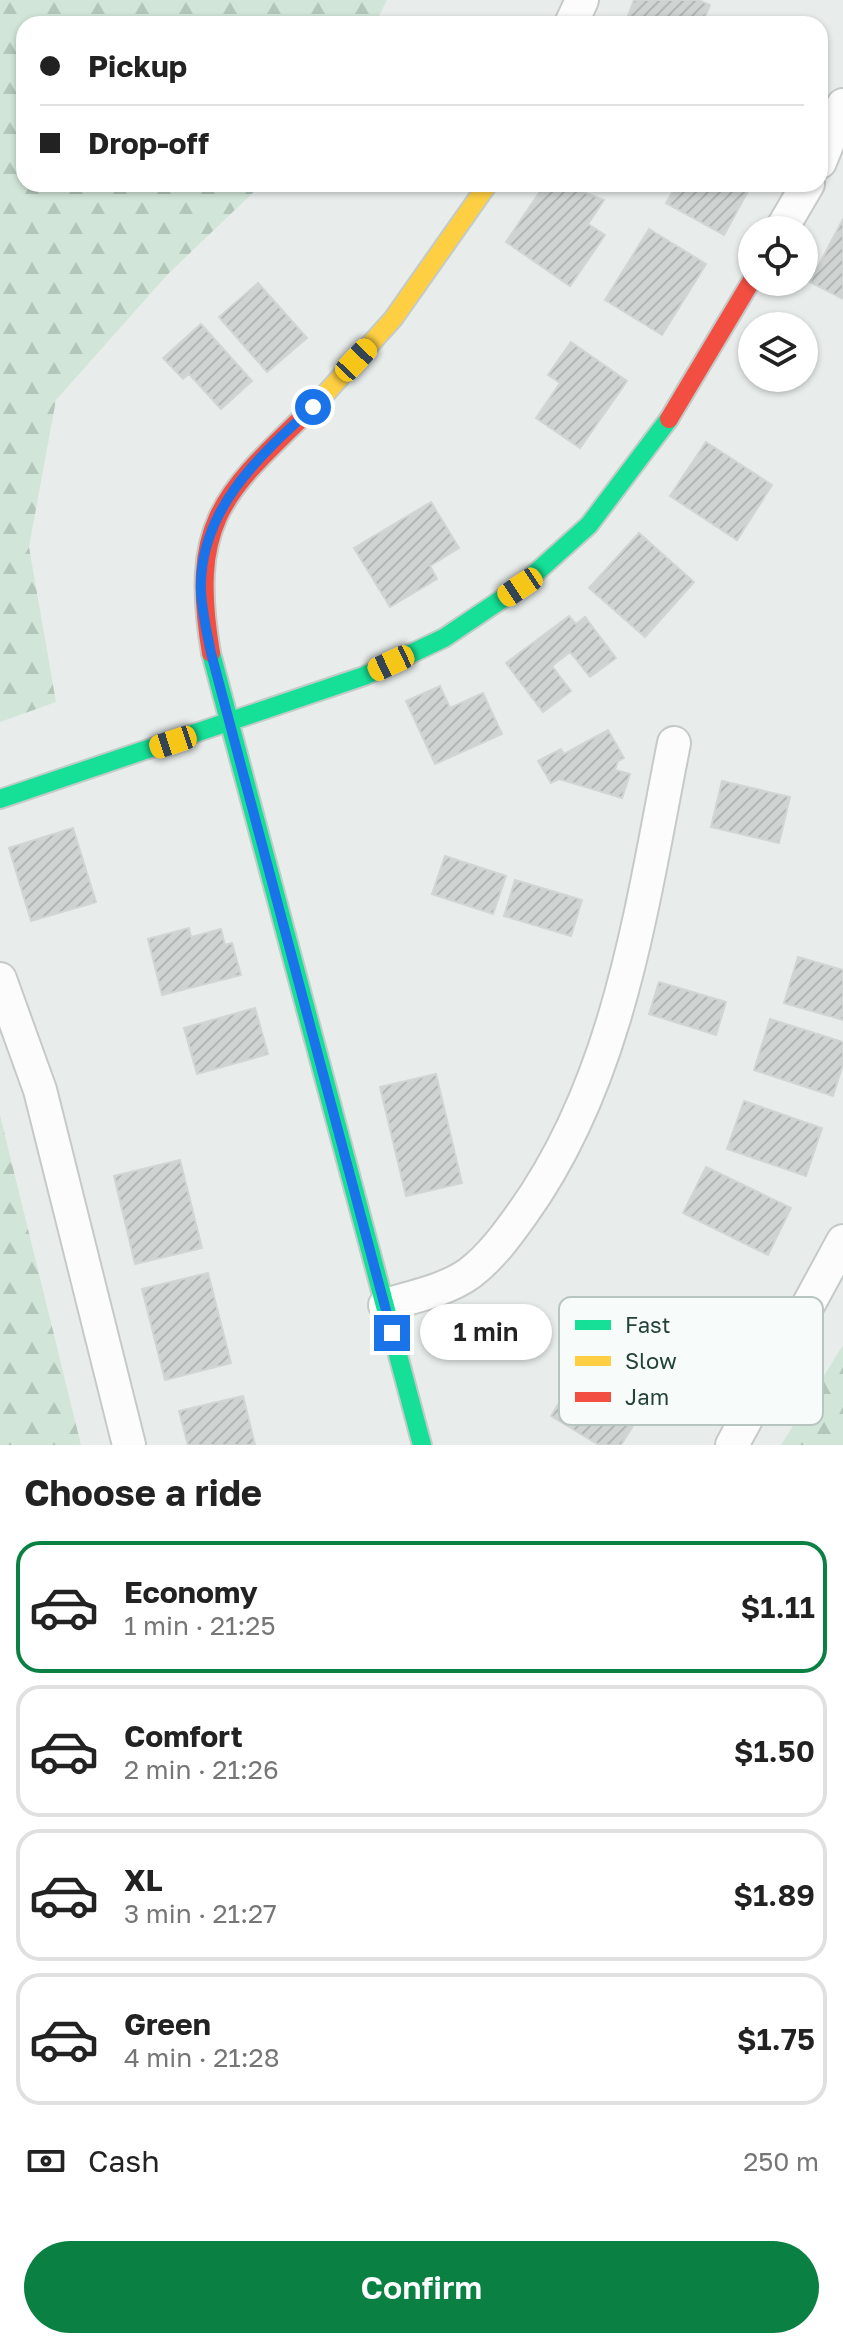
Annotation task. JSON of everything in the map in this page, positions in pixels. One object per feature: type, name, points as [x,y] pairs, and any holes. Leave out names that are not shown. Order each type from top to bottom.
[{"type":"street","points":[[828,142],[843,105]]},
{"type":"street","points":[[422,1445],[211,653],[201,591],[206,545],[225,500],[258,456],[313,407],[378,337],[446,248],[483,192]]},
{"type":"street","points":[[789,216],[803,192]]},
{"type":"street","points":[[0,799],[230,724],[364,676],[444,638],[520,587],[589,525],[633,471],[682,400],[743,296]]},
{"type":"street","points":[[385,1305],[426,1293],[468,1274],[500,1244],[540,1189],[569,1139],[597,1069],[633,948],[674,743]]},
{"type":"street","points":[[0,979],[40,1090],[129,1445]]},
{"type":"street","points":[[813,1297],[843,1241]]},
{"type":"street","points":[[732,1445],[743,1425]]},
{"type":"green space","points":[[0,0],[387,0],[379,16],[16,16],[16,192],[254,192],[168,274],[56,400],[29,547],[56,702],[0,722]]},
{"type":"green space","points":[[0,1115],[81,1445],[0,1445]]},
{"type":"green space","points":[[843,1345],[843,1445],[781,1445],[793,1425],[823,1425],[823,1377]]},
{"type":"building","points":[[634,0],[698,0],[710,5],[705,16],[628,16]]},
{"type":"building","points":[[540,192],[584,192],[604,200],[588,224],[605,235],[570,286],[506,242]]},
{"type":"building","points":[[672,192],[748,192],[724,235],[666,203]]},
{"type":"building","points":[[843,219],[843,299],[818,286],[818,267]]},
{"type":"building","points":[[649,229],[706,264],[662,335],[605,300]]},
{"type":"building","points":[[258,283],[307,338],[267,372],[219,317]]},
{"type":"building","points":[[201,324],[252,381],[221,409],[189,374],[183,379],[163,358]]},
{"type":"building","points":[[571,342],[627,381],[580,448],[536,418],[560,383],[548,375]]},
{"type":"building","points":[[706,442],[772,485],[737,540],[670,496]]},
{"type":"building","points":[[431,502],[459,548],[430,566],[437,579],[390,607],[354,548]]},
{"type":"building","points":[[639,533],[694,582],[645,637],[589,588]]},
{"type":"building","points":[[569,616],[576,624],[585,617],[616,658],[590,677],[570,652],[552,666],[571,691],[543,712],[506,663]]},
{"type":"building","points":[[440,686],[450,708],[483,693],[502,734],[435,764],[406,701]]},
{"type":"building","points":[[608,730],[624,758],[618,761],[615,770],[630,774],[622,798],[559,779],[551,783],[538,761],[561,749],[564,754]]},
{"type":"building","points":[[722,781],[790,797],[779,843],[711,827]]},
{"type":"building","points":[[73,828],[96,902],[31,921],[9,848]]},
{"type":"building","points":[[445,856],[506,876],[493,914],[432,894]]},
{"type":"building","points":[[515,880],[582,900],[571,936],[504,916]]},
{"type":"building","points":[[189,928],[191,937],[221,929],[225,945],[232,943],[241,975],[162,995],[148,939]]},
{"type":"building","points":[[798,957],[843,970],[843,1020],[784,1003]]},
{"type":"building","points":[[659,982],[726,1002],[716,1035],[649,1014]]},
{"type":"building","points":[[255,1008],[268,1054],[197,1074],[184,1028]]},
{"type":"building","points":[[770,1019],[843,1042],[843,1064],[833,1096],[754,1070]]},
{"type":"building","points":[[436,1074],[462,1183],[406,1196],[380,1087]]},
{"type":"building","points":[[744,1101],[822,1128],[806,1176],[727,1149]]},
{"type":"building","points":[[180,1160],[202,1248],[135,1264],[114,1176]]},
{"type":"building","points":[[706,1167],[791,1208],[768,1255],[683,1213]]},
{"type":"building","points":[[208,1273],[231,1363],[165,1380],[142,1289]]},
{"type":"building","points":[[243,1396],[255,1445],[188,1445],[179,1411]]},
{"type":"building","points":[[559,1403],[559,1421],[551,1416]]},
{"type":"building","points":[[566,1425],[634,1425],[621,1445],[599,1445]]},
{"type":"traffic: fast","points":[[0,799],[364,676],[444,638],[520,587],[589,525],[669,419]]},
{"type":"traffic: fast","points":[[211,653],[422,1445]]},
{"type":"traffic: slow","points":[[318,402],[393,319],[482,192]]},
{"type":"traffic: jam","points":[[669,419],[742,296]]},
{"type":"traffic: jam","points":[[211,653],[205,607],[205,568],[211,537],[222,510],[238,484],[318,402]]},
{"type":"route","points":[[313,407],[258,456],[225,500],[206,545],[201,591],[211,653],[392,1333]]}]
